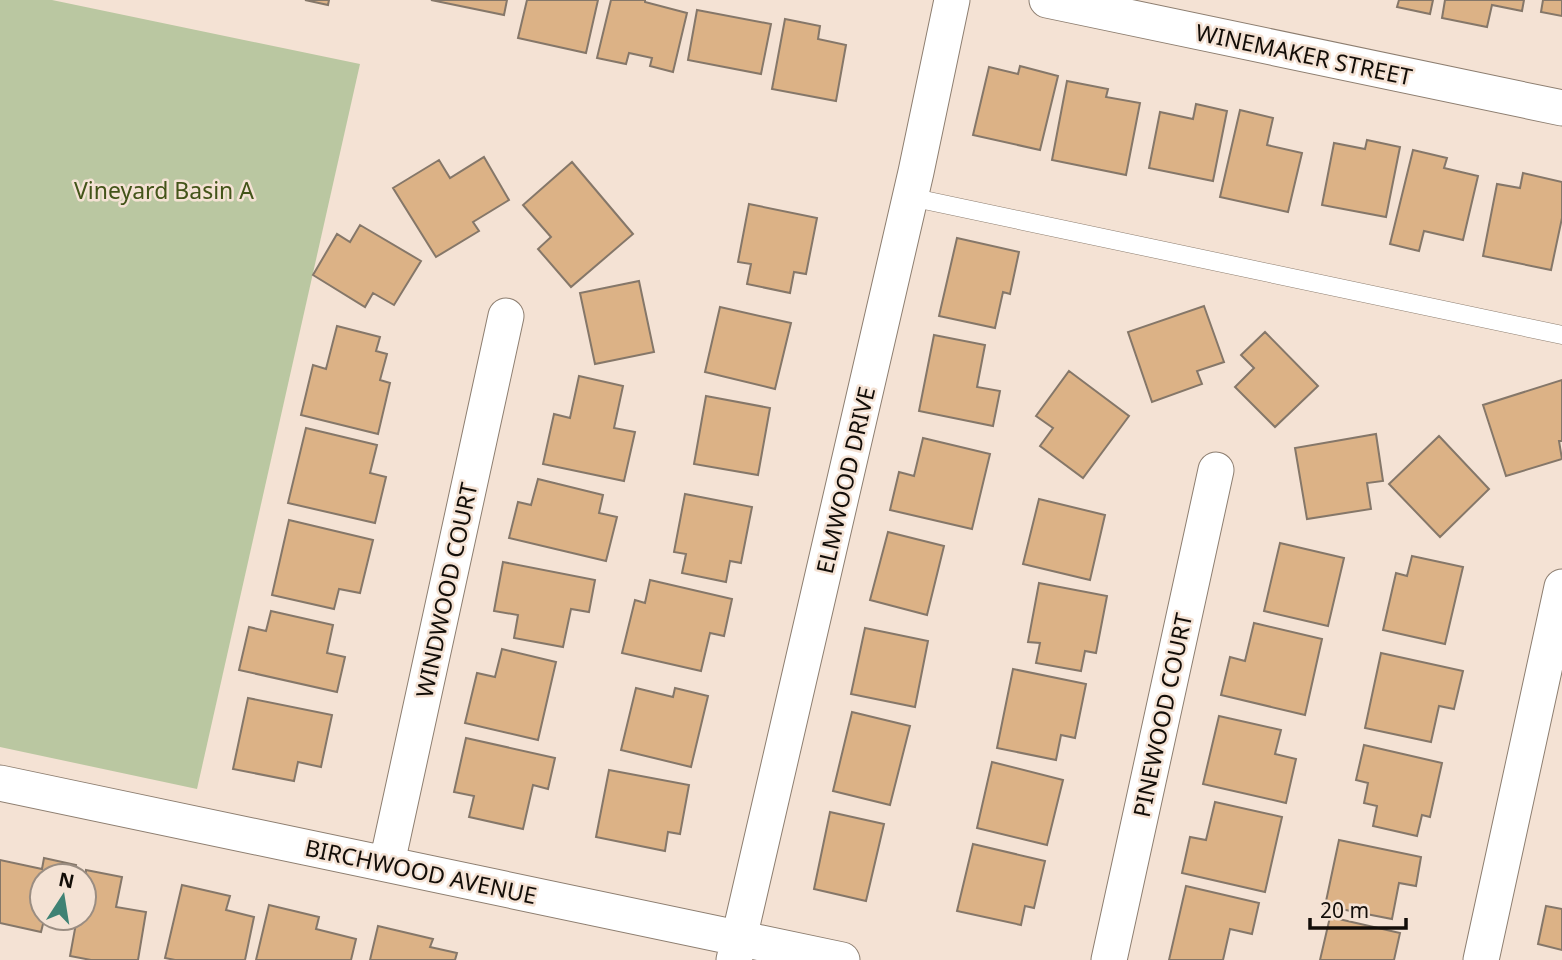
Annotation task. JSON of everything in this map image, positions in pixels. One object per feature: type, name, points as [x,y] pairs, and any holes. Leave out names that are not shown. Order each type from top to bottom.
[{"type":"street","name":"ELMWOOD DRIVE","points":[[736,949],[911,197],[952,0]]},
{"type":"street","name":"WINEMAKER STREET","points":[[1047,0],[1562,108]]},
{"type":"street","name":"WINDWOOD COURT","points":[[387,863],[506,316]]},
{"type":"street","name":"PINEWOOD COURT","points":[[1108,960],[1216,470]]},
{"type":"street","points":[[1481,960],[1562,587]]},
{"type":"street","name":"BIRCHWOOD AVENUE","points":[[0,783],[387,863],[736,949],[842,960]]},
{"type":"lane","points":[[911,197],[1562,334]]},
{"type":"green space","name":"Vineyard Basin A","points":[[0,0],[52,0],[360,64],[197,789],[0,747]]},
{"type":"building","points":[[305,0],[329,0],[328,5]]},
{"type":"building","points":[[431,0],[507,0],[504,15]]},
{"type":"building","points":[[527,0],[598,0],[586,53],[518,38]]},
{"type":"building","points":[[611,0],[645,0],[687,13],[673,72],[650,66],[652,58],[629,53],[626,64],[597,58]]},
{"type":"building","points":[[1399,0],[1433,0],[1430,14],[1397,7]]},
{"type":"building","points":[[1445,0],[1524,0],[1522,11],[1492,5],[1487,27],[1442,18]]},
{"type":"building","points":[[1543,0],[1562,0],[1562,16],[1541,12]]},
{"type":"building","points":[[697,10],[771,24],[761,74],[688,60]]},
{"type":"building","points":[[785,19],[820,26],[818,39],[846,45],[836,101],[772,89]]},
{"type":"building","points":[[1020,66],[1058,76],[1040,150],[973,135],[989,67],[1018,74]]},
{"type":"building","points":[[1067,81],[1108,89],[1106,97],[1140,103],[1126,175],[1052,160]]},
{"type":"building","points":[[1196,104],[1227,111],[1213,181],[1149,168],[1160,112],[1193,119]]},
{"type":"building","points":[[1240,110],[1273,118],[1267,145],[1302,153],[1288,212],[1220,197]]},
{"type":"building","points":[[1367,140],[1400,147],[1386,217],[1322,205],[1334,143],[1365,149]]},
{"type":"building","points":[[1413,150],[1447,158],[1444,168],[1478,176],[1463,240],[1424,231],[1419,251],[1390,244]]},
{"type":"building","points":[[484,157],[509,200],[473,222],[479,231],[436,257],[393,188],[439,160],[450,178]]},
{"type":"building","points":[[572,162],[633,234],[571,287],[538,249],[551,237],[523,205]]},
{"type":"building","points":[[1523,173],[1562,182],[1562,218],[1551,270],[1483,256],[1497,184],[1520,188]]},
{"type":"building","points":[[749,204],[817,218],[806,274],[794,272],[790,293],[747,284],[751,264],[738,262]]},
{"type":"building","points":[[360,225],[421,261],[394,305],[373,293],[365,307],[313,275],[337,234],[350,242]]},
{"type":"building","points":[[957,238],[1019,252],[1010,294],[1003,292],[995,328],[939,316]]},
{"type":"building","points":[[639,281],[654,352],[595,364],[580,293]]},
{"type":"building","points":[[1204,306],[1224,362],[1197,371],[1202,384],[1152,402],[1128,332]]},
{"type":"building","points":[[720,307],[791,323],[775,389],[705,372]]},
{"type":"building","points":[[337,326],[380,337],[376,351],[387,354],[380,380],[390,383],[378,434],[301,415],[313,365],[326,369]]},
{"type":"building","points":[[1265,332],[1318,386],[1275,427],[1235,387],[1254,368],[1241,355]]},
{"type":"building","points":[[934,335],[985,345],[977,387],[1000,391],[993,426],[919,411]]},
{"type":"building","points":[[1069,371],[1129,416],[1083,478],[1040,446],[1053,428],[1036,416]]},
{"type":"building","points":[[579,376],[623,386],[614,428],[635,432],[624,481],[543,464],[554,414],[570,418]]},
{"type":"building","points":[[1562,380],[1562,441],[1559,441],[1562,459],[1506,476],[1483,405]]},
{"type":"building","points":[[706,396],[770,408],[758,475],[694,464]]},
{"type":"building","points":[[306,428],[377,445],[370,473],[386,477],[375,523],[288,503]]},
{"type":"building","points":[[1376,434],[1383,481],[1367,483],[1371,509],[1307,519],[1295,448]]},
{"type":"building","points":[[1439,436],[1489,489],[1440,537],[1389,484]]},
{"type":"building","points":[[923,438],[990,454],[972,529],[890,510],[899,472],[914,476]]},
{"type":"building","points":[[538,479],[603,495],[599,513],[617,517],[606,561],[509,538],[518,502],[531,505]]},
{"type":"building","points":[[685,494],[752,507],[741,563],[730,561],[726,582],[682,573],[686,554],[674,552]]},
{"type":"building","points":[[1039,499],[1105,515],[1090,580],[1023,564]]},
{"type":"building","points":[[289,520],[373,540],[360,593],[339,589],[334,609],[272,595]]},
{"type":"building","points":[[888,532],[944,546],[927,615],[870,600]]},
{"type":"building","points":[[1280,543],[1344,558],[1328,626],[1264,611]]},
{"type":"building","points":[[1412,556],[1463,567],[1445,644],[1383,630],[1396,573],[1407,576]]},
{"type":"building","points":[[503,562],[595,580],[589,612],[571,609],[563,647],[514,638],[518,615],[494,611]]},
{"type":"building","points":[[650,580],[732,599],[724,636],[710,633],[701,671],[622,653],[635,600],[645,603]]},
{"type":"building","points":[[1039,583],[1107,596],[1096,653],[1085,651],[1081,671],[1036,663],[1040,643],[1028,642]]},
{"type":"building","points":[[271,611],[333,625],[327,653],[345,657],[337,692],[239,670],[249,627],[266,631]]},
{"type":"building","points":[[1254,623],[1322,639],[1305,715],[1221,695],[1230,657],[1245,661]]},
{"type":"building","points":[[865,628],[928,641],[915,707],[851,694]]},
{"type":"building","points":[[502,649],[556,662],[538,740],[465,723],[477,673],[495,677]]},
{"type":"building","points":[[1381,653],[1463,671],[1454,709],[1439,706],[1431,742],[1365,728]]},
{"type":"building","points":[[1013,669],[1086,684],[1075,738],[1061,735],[1056,760],[997,748]]},
{"type":"building","points":[[636,688],[673,697],[675,688],[708,696],[691,767],[621,750]]},
{"type":"building","points":[[248,698],[332,715],[321,767],[298,762],[294,781],[233,769]]},
{"type":"building","points":[[852,712],[910,726],[890,805],[833,791]]},
{"type":"building","points":[[1219,716],[1281,730],[1275,754],[1296,759],[1286,803],[1203,784]]},
{"type":"building","points":[[466,738],[555,758],[548,789],[533,785],[523,829],[469,817],[474,796],[454,792]]},
{"type":"building","points":[[1364,745],[1442,763],[1430,817],[1422,815],[1417,836],[1373,826],[1377,806],[1364,803],[1368,783],[1356,780]]},
{"type":"building","points":[[992,762],[1063,780],[1047,845],[977,828]]},
{"type":"building","points":[[609,770],[689,785],[680,834],[668,832],[665,851],[596,837]]},
{"type":"building","points":[[1215,802],[1282,817],[1265,892],[1182,873],[1190,837],[1206,840]]},
{"type":"building","points":[[830,812],[884,824],[866,901],[814,889]]},
{"type":"building","points":[[1339,840],[1421,857],[1416,886],[1399,883],[1392,919],[1325,906]]},
{"type":"building","points":[[973,844],[1045,861],[1034,908],[1025,906],[1021,925],[957,911]]},
{"type":"building","points":[[44,858],[62,862],[43,862]]},
{"type":"building","points":[[0,860],[28,866],[28,929],[0,923]]},
{"type":"building","points":[[98,872],[122,877],[116,907],[146,912],[138,960],[91,960],[70,956],[74,932],[98,932]]},
{"type":"building","points":[[182,885],[230,896],[226,910],[254,917],[245,960],[165,958]]},
{"type":"building","points":[[1186,886],[1259,903],[1252,934],[1230,929],[1223,960],[1169,960]]},
{"type":"building","points":[[269,905],[319,917],[316,929],[356,939],[351,960],[256,960]]},
{"type":"building","points":[[1546,906],[1562,909],[1562,950],[1538,944]]},
{"type":"building","points":[[1330,917],[1400,933],[1394,960],[1320,960]]},
{"type":"building","points":[[378,926],[433,939],[430,947],[457,953],[455,960],[370,960]]}]
